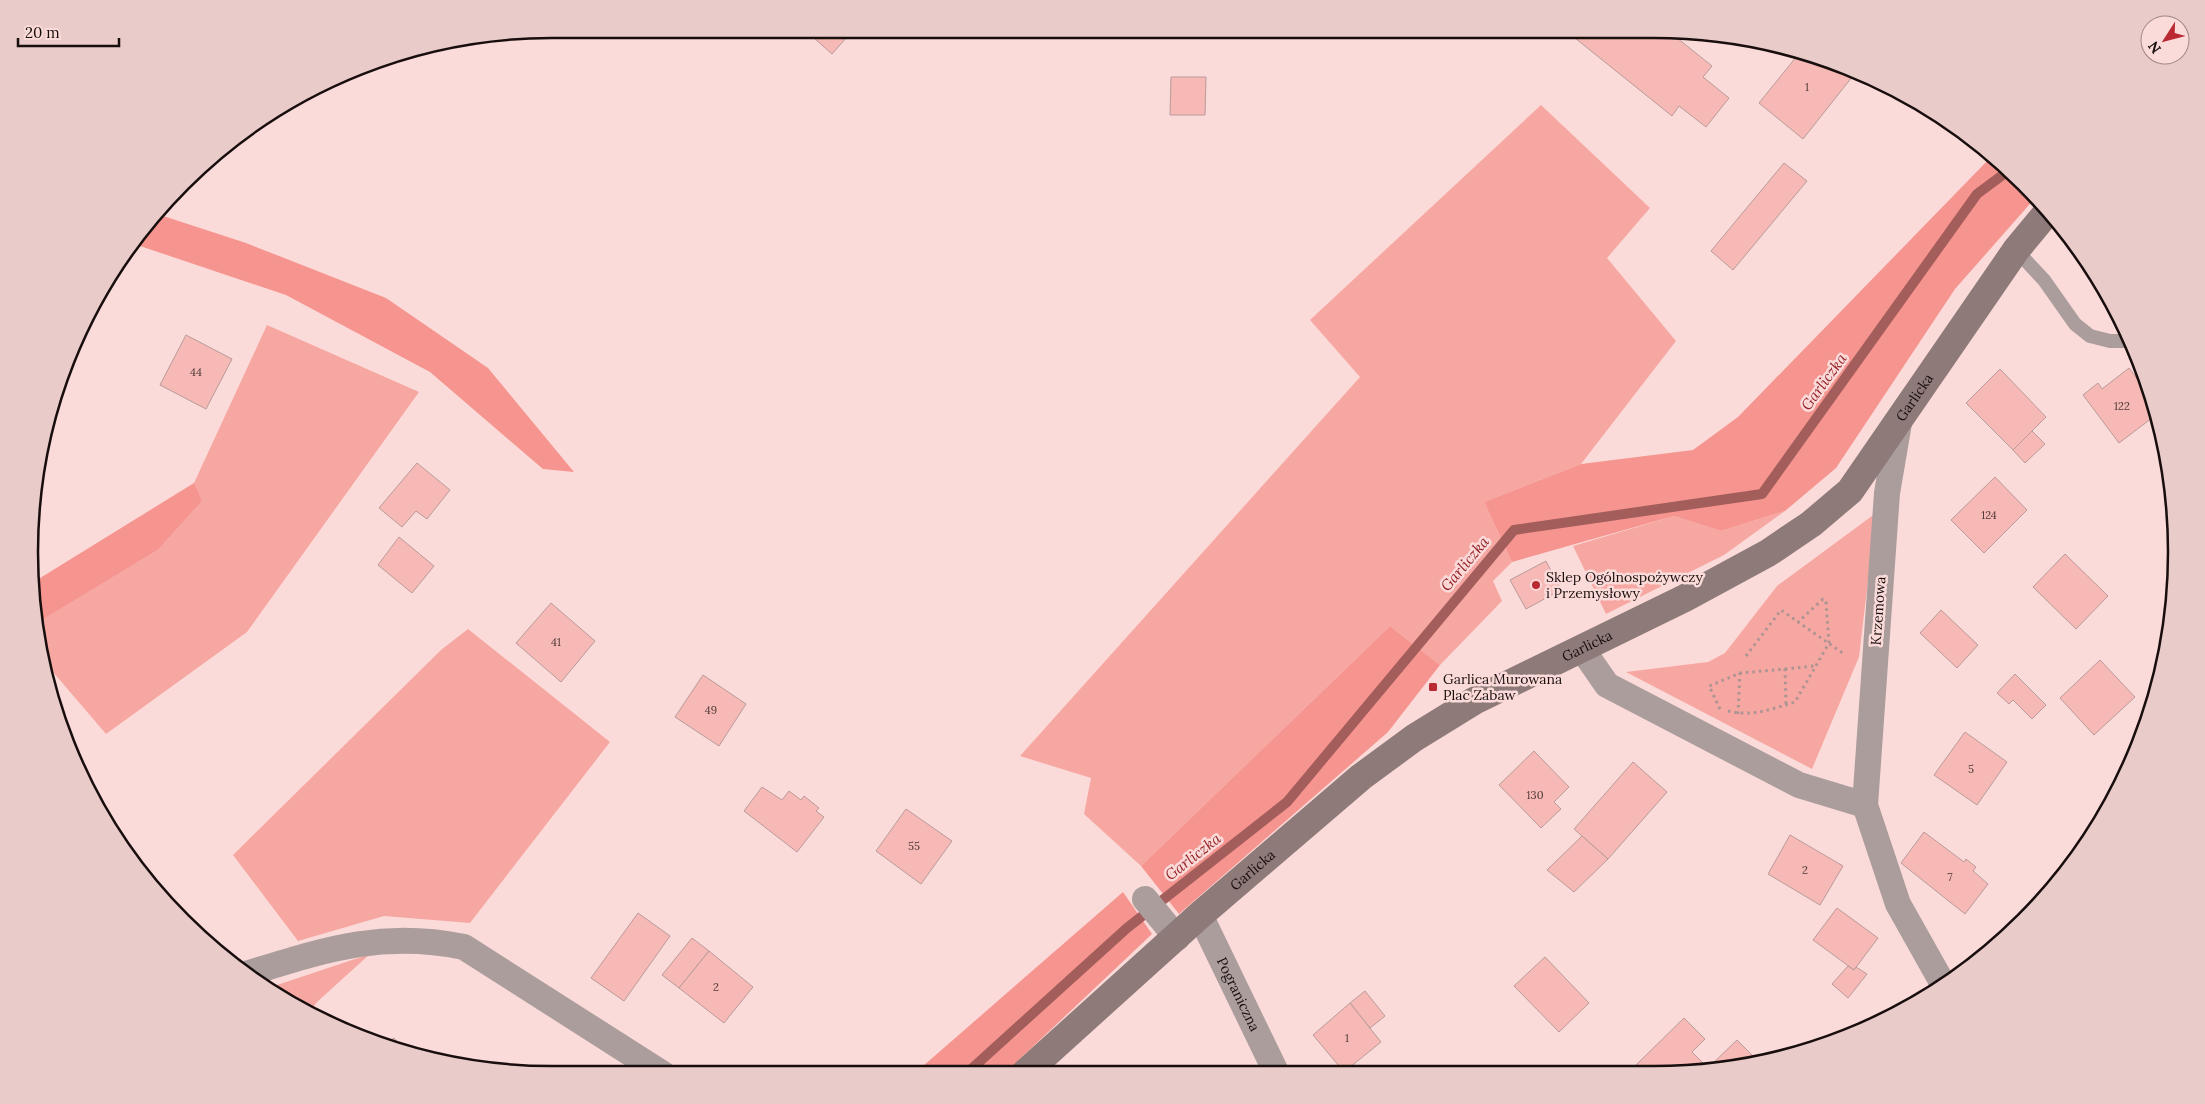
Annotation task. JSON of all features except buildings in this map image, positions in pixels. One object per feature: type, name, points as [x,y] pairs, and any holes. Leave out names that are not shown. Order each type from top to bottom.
[{"type":"street","name":"Garlicka","points":[[1032,1066],[1172,932],[1200,915],[1361,777],[1414,738],[1474,700],[1582,649],[1733,572],[1768,553],[1811,524],[1850,491],[2016,250],[2043,217]]},
{"type":"street","name":"Krzemowa","points":[[1900,417],[1887,493],[1865,805],[1898,904],[1940,979]]},
{"type":"street","points":[[1582,649],[1592,667],[1606,685],[1799,785],[1865,805]]},
{"type":"street","points":[[1145,898],[1172,932]]},
{"type":"street","name":"Pograniczna","points":[[1200,915],[1273,1066]]},
{"type":"street","points":[[254,971],[325,950],[376,940],[426,940],[464,947],[478,954],[651,1066]]},
{"type":"lane","points":[[2016,250],[2044,280],[2074,324],[2090,336],[2110,341],[2122,341]]},
{"type":"path","points":[[1798,622],[1823,599],[1826,602],[1829,643],[1795,702],[1755,714],[1738,714],[1721,710],[1709,686],[1740,673],[1815,666]]},
{"type":"path","points":[[1746,656],[1781,610],[1874,674]]},
{"type":"path","points":[[1785,669],[1786,705]]},
{"type":"path","points":[[1738,714],[1740,673]]},
{"type":"shaded area","points":[[1541,105],[1650,208],[1607,258],[1676,341],[1581,464],[1484,502],[1512,562],[1493,581],[1502,601],[1440,665],[1390,626],[1141,866],[1084,814],[1091,778],[1020,756],[1360,377],[1310,320]]},
{"type":"shaded area","points":[[1987,161],[2031,203],[1955,289],[1836,468],[1785,511],[1721,531],[1674,516],[1512,562],[1484,502],[1581,464],[1693,450],[1738,417]]},
{"type":"shaded area","points":[[163,216],[246,243],[386,298],[488,368],[574,472],[543,469],[430,372],[286,295],[139,246]]},
{"type":"shaded area","points":[[267,325],[419,392],[247,632],[106,734],[51,670],[42,620],[158,550],[201,502],[194,483]]},
{"type":"shaded area","points":[[194,483],[202,501],[158,550],[42,620],[39,579]]},
{"type":"shaded area","points":[[1785,511],[1724,555],[1606,614],[1573,546],[1674,516],[1721,531]]},
{"type":"shaded area","points":[[1876,513],[1859,657],[1812,769],[1626,672],[1708,662],[1725,653],[1777,586]]},
{"type":"shaded area","points":[[1390,626],[1440,665],[1388,732],[1179,914],[1141,866]]},
{"type":"shaded area","points":[[468,629],[610,742],[470,923],[384,916],[298,941],[233,855],[441,650]]},
{"type":"shaded area","points":[[1123,892],[1152,934],[1012,1066],[923,1066]]},
{"type":"shaded area","points":[[370,954],[313,1007],[275,986]]},
{"type":"waterway","name":"Garliczka","points":[[975,1066],[1127,928],[1287,802],[1514,530],[1762,494],[1977,194],[2003,175]]},
{"type":"place","name":"Sklep Ogólnospożywczy i Przemysłowy","points":[[1536,585]]},
{"type":"place","name":"Garlica Murowana Plac Zabaw","points":[[1433,687]]}]
